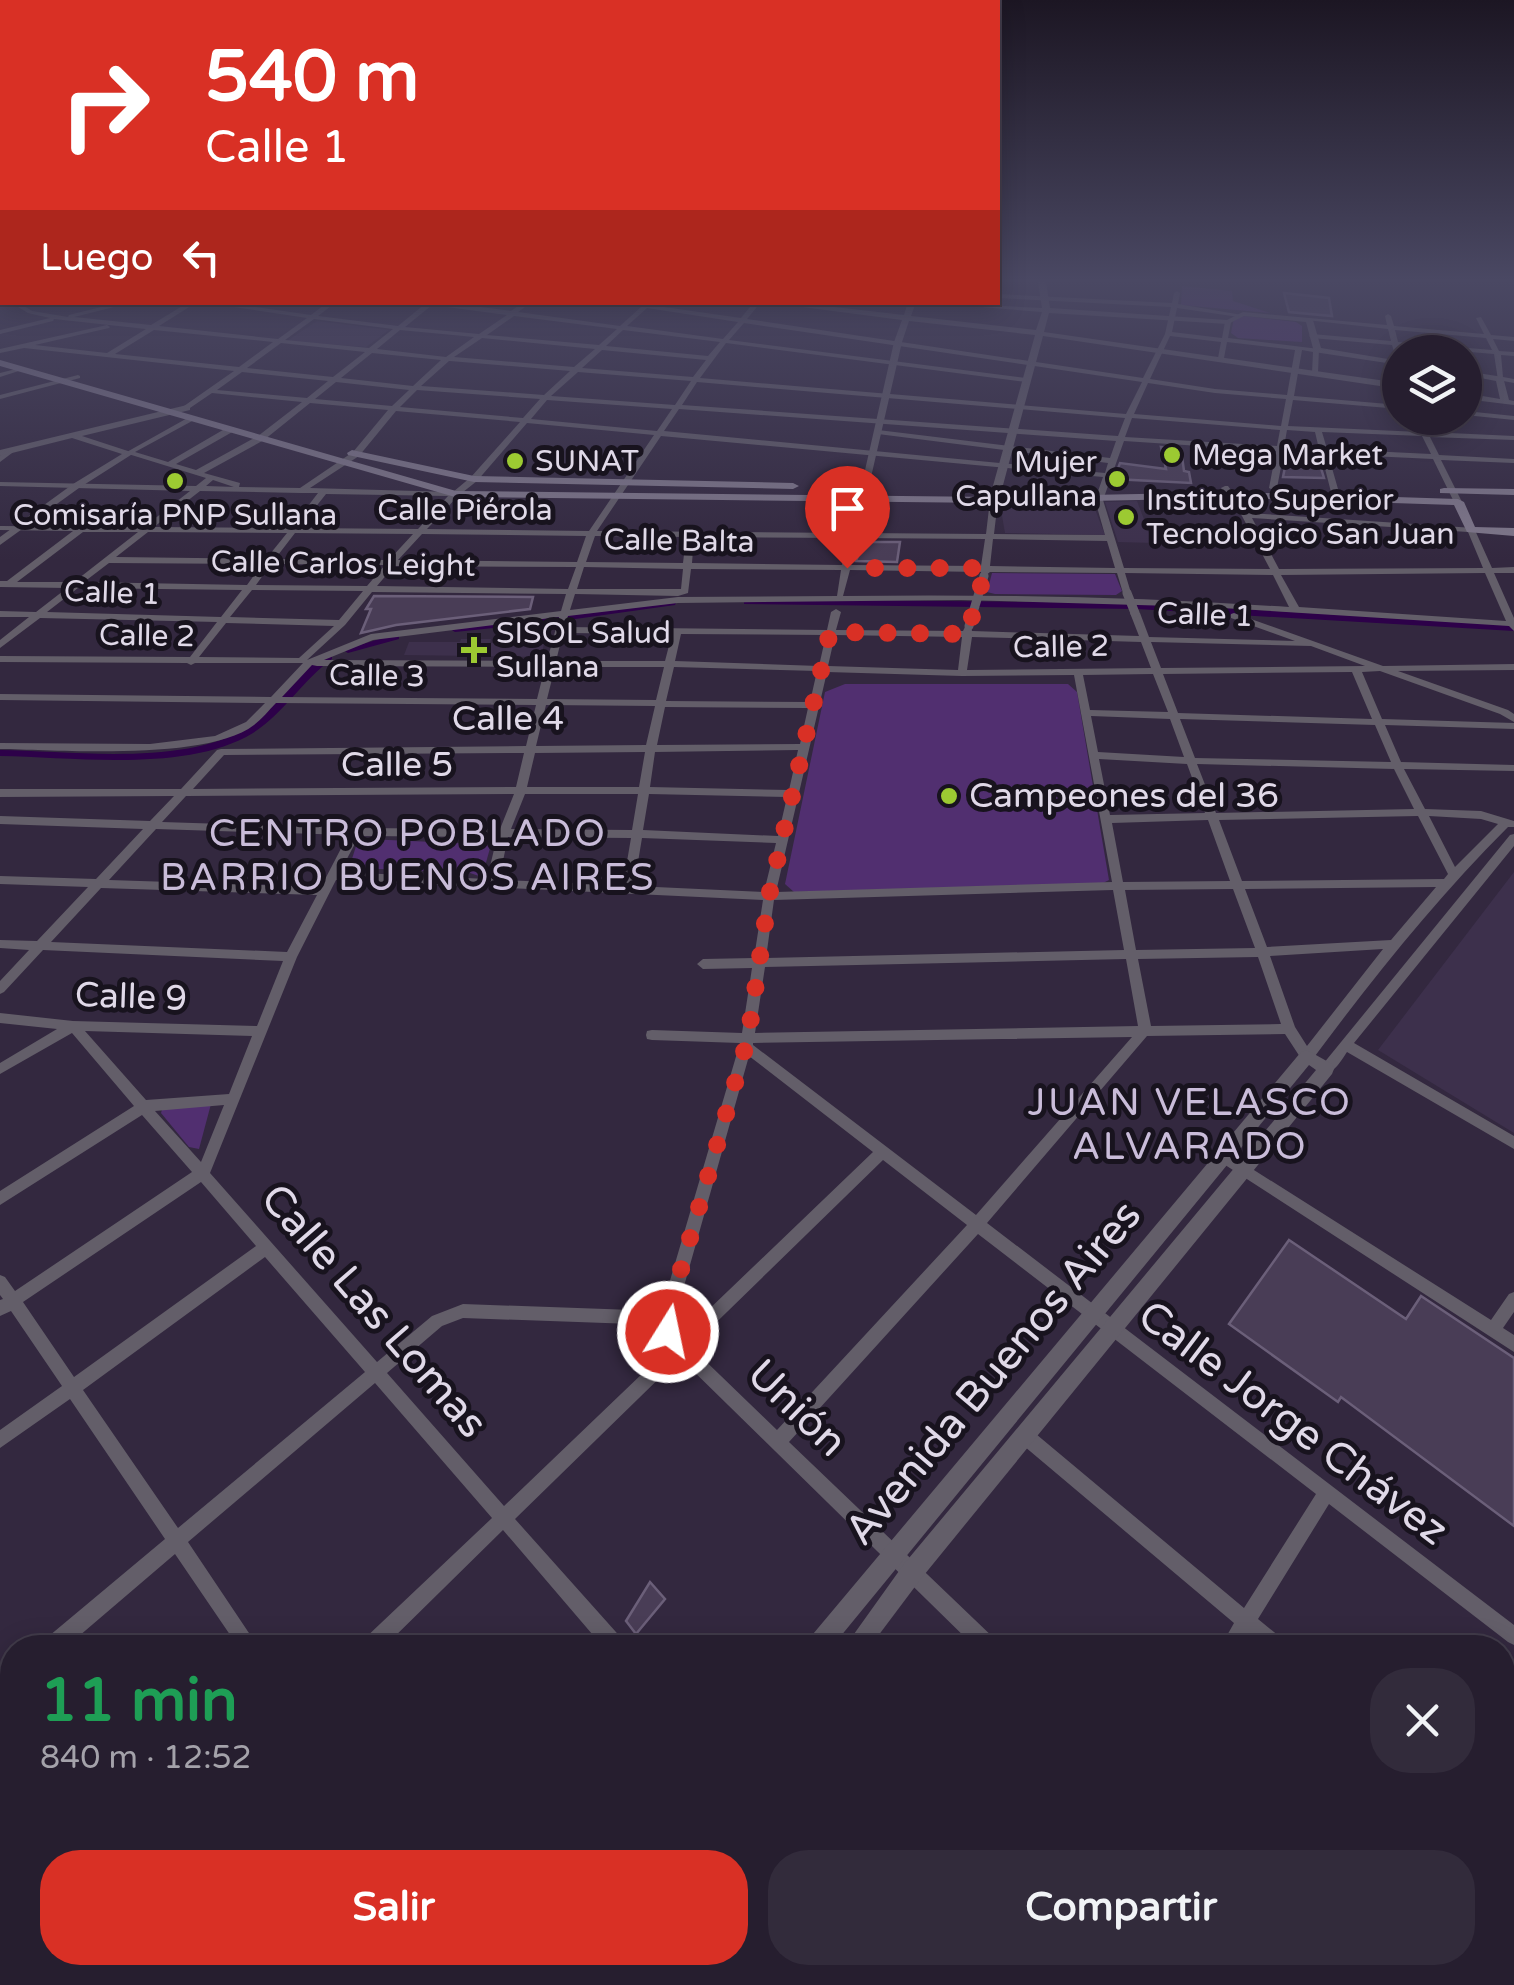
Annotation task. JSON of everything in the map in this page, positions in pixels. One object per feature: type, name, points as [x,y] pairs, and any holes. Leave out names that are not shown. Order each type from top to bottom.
[{"type":"main road","points":[[40,375],[168,412],[189,413],[231,429],[265,434],[455,494],[1335,492]]},
{"type":"main road","points":[[70,375],[265,434],[474,479],[863,493]]},
{"type":"main road","points":[[1229,492],[1273,488],[1455,496],[1514,492]]},
{"type":"main road","points":[[1455,496],[1471,530],[1514,532]]},
{"type":"street","points":[[0,542],[76,486],[189,413],[209,391],[233,375]]},
{"type":"street","points":[[264,375],[1121,439],[1514,461]]},
{"type":"street","points":[[198,473],[265,434],[338,375]]},
{"type":"street","points":[[299,492],[356,454],[392,410],[431,375]]},
{"type":"street","points":[[342,623],[419,532],[474,479],[568,375]]},
{"type":"street","points":[[635,375],[1282,428],[1382,432]]},
{"type":"street","points":[[492,883],[504,832],[520,792],[559,630],[591,534],[698,375]]},
{"type":"street","points":[[840,594],[891,375]]},
{"type":"street","points":[[984,375],[1026,380]]},
{"type":"street","points":[[962,673],[968,630],[985,572],[996,495],[1028,375]]},
{"type":"street","points":[[1114,375],[1291,400],[1382,406]]},
{"type":"street","points":[[1149,375],[1101,495],[1109,538],[1172,716],[1264,952],[1288,1030],[1306,1056],[1326,1069],[1514,838]]},
{"type":"street","points":[[1273,488],[1283,450],[1282,428],[1297,375]]},
{"type":"street","points":[[1320,375],[1382,383]]},
{"type":"street","points":[[1447,435],[1514,438],[1500,375]]},
{"type":"street","points":[[1482,376],[1514,380]]},
{"type":"street","points":[[0,397],[78,377]]},
{"type":"street","points":[[209,391],[1106,475]]},
{"type":"street","points":[[1482,398],[1509,402]]},
{"type":"street","points":[[0,457],[12,450],[168,412]]},
{"type":"street","points":[[1482,415],[1511,418]]},
{"type":"street","points":[[169,465],[231,429]]},
{"type":"street","points":[[1318,430],[1335,492]]},
{"type":"street","points":[[878,432],[1112,461]]},
{"type":"street","points":[[1426,435],[1455,496]]},
{"type":"street","points":[[71,436],[240,486],[238,490]]},
{"type":"street","points":[[0,644],[211,478]]},
{"type":"street","points":[[0,484],[455,494]]},
{"type":"street","points":[[191,662],[322,492]]},
{"type":"street","points":[[1229,492],[1246,516],[1295,609]]},
{"type":"street","points":[[0,746],[192,744],[232,734],[250,724],[309,663],[371,637],[721,598],[961,597],[1295,609],[1513,625],[1510,609],[1471,530],[1246,516]]},
{"type":"street","name":"Calle Piérola","points":[[0,528],[1109,538]]},
{"type":"street","points":[[5,584],[80,530]]},
{"type":"street","points":[[684,566],[690,536]]},
{"type":"street","name":"Calle Balta","points":[[110,560],[985,572],[1514,570]]},
{"type":"street","name":"Calle Carlos Leight","points":[[5,584],[684,590],[684,566]]},
{"type":"street","points":[[681,1348],[668,1332],[667,1318],[746,1042],[769,896],[836,612]]},
{"type":"street","name":"Calle 1","points":[[0,614],[342,623]]},
{"type":"street","points":[[1234,616],[1504,712],[1514,723]]},
{"type":"street","name":"Calle 2","points":[[0,659],[293,663],[306,658],[342,623]]},
{"type":"street","name":"Calle 1","points":[[559,630],[968,630],[1309,644]]},
{"type":"street","points":[[628,889],[640,834],[651,747],[677,631]]},
{"type":"street","name":"Calle 2","points":[[309,663],[669,664],[962,673],[1514,667]]},
{"type":"street","points":[[1356,669],[1449,878]]},
{"type":"street","points":[[1078,672],[1145,1030]]},
{"type":"street","name":"Calle 3","points":[[0,697],[814,705]]},
{"type":"street","points":[[1088,713],[1378,724],[1514,723]]},
{"type":"street","name":"Calle 4","points":[[181,793],[214,757],[238,750],[805,746]]},
{"type":"street","points":[[1094,755],[1514,768]]},
{"type":"street","name":"Calle 5","points":[[0,793],[646,790],[794,794]]},
{"type":"street","points":[[0,989],[181,793]]},
{"type":"street","points":[[1106,819],[1420,812],[1481,815],[1510,824]]},
{"type":"street","points":[[0,820],[783,840]]},
{"type":"street","points":[[1306,1056],[1391,944],[1449,878],[1510,824]]},
{"type":"street","points":[[7,1305],[202,1173],[291,956],[355,832]]},
{"type":"street","points":[[333,876],[769,896],[1449,878]]},
{"type":"street","points":[[0,880],[323,891]]},
{"type":"street","points":[[0,944],[291,956]]},
{"type":"street","points":[[704,964],[1264,952],[1391,944]]},
{"type":"street","name":"Calle 9","points":[[0,1018],[73,1026],[260,1031]]},
{"type":"street","points":[[0,1068],[73,1026]]},
{"type":"street","name":"Calle Las Lomas","points":[[73,1026],[607,1635]]},
{"type":"street","points":[[652,1035],[746,1042],[1145,1030],[1288,1030]]},
{"type":"street","points":[[778,1442],[977,1225],[1145,1030]]},
{"type":"street","name":"Calle Jorge Chávez","points":[[746,1042],[881,1153],[1513,1635]]},
{"type":"street","points":[[1346,1044],[1514,1143]]},
{"type":"street","name":"Avenida Buenos Aires","points":[[827,1635],[1306,1056]]},
{"type":"street","name":"Avenida Buenos Aires","points":[[865,1635],[912,1572],[1326,1069]]},
{"type":"street","points":[[0,1199],[146,1106],[231,1100]]},
{"type":"street","points":[[383,1635],[881,1153]]},
{"type":"street","points":[[1224,1157],[1514,1344]]},
{"type":"street","points":[[0,1440],[267,1246]]},
{"type":"street","points":[[0,1282],[7,1305],[70,1387],[241,1635]]},
{"type":"street","points":[[1493,1330],[1514,1299]]},
{"type":"street","points":[[65,1635],[438,1321],[463,1311],[667,1318]]},
{"type":"street","name":"Unión","points":[[681,1348],[977,1635]]},
{"type":"street","points":[[1024,1435],[1263,1635]]},
{"type":"street","points":[[1237,1635],[1326,1492]]},
{"type":"shaded area","name":"Instituto Superior Tecnologico San Juan","points":[[1137,501],[1153,543],[1118,542],[1105,502]]},
{"type":"shaded area","points":[[1000,504],[1093,504],[1105,535],[1005,533]]},
{"type":"shaded area","points":[[992,573],[1115,574],[1122,591],[1116,595],[995,594],[987,592]]},
{"type":"shaded area","name":"SISOL Salud Sullana","points":[[461,639],[544,644],[541,657],[404,655],[409,642]]},
{"type":"shaded area","name":"Campeones del 36","points":[[845,684],[1068,684],[1077,692],[1109,880],[794,892],[785,884],[825,692]]},
{"type":"shaded area","points":[[366,839],[479,844],[492,841],[482,877],[470,873],[356,868],[351,862],[357,843]]},
{"type":"shaded area","points":[[1514,872],[1514,1133],[1378,1050]]},
{"type":"shaded area","points":[[211,1104],[199,1149],[189,1147],[161,1113],[163,1106]]},
{"type":"building","points":[[1161,447],[1181,449],[1184,471],[1189,472],[1191,483],[1114,479],[1120,463],[1166,469]]},
{"type":"building","points":[[1286,462],[1320,465],[1324,478],[1283,477]]},
{"type":"building","points":[[863,542],[900,542],[897,562],[856,561]]},
{"type":"building","points":[[374,596],[533,597],[530,609],[361,633],[371,609],[366,609]]},
{"type":"building","points":[[1289,1240],[1406,1319],[1421,1296],[1514,1358],[1514,1526],[1341,1397],[1338,1402],[1229,1324]]},
{"type":"building","points":[[650,1582],[665,1599],[636,1634],[626,1621]]},
{"type":"waterway","points":[[747,602],[1137,606],[1514,628]]},
{"type":"waterway","points":[[567,617],[672,603]]},
{"type":"waterway","points":[[455,629],[561,618]]},
{"type":"waterway","points":[[348,650],[396,637]]},
{"type":"waterway","points":[[0,753],[129,756],[196,750],[225,742],[260,722],[329,657]]},
{"type":"place","name":"Mega Market","points":[[1172,455]]},
{"type":"place","name":"SUNAT","points":[[515,461]]},
{"type":"place","name":"Mujer Capullana","points":[[1117,479]]},
{"type":"place","name":"Comisaría PNP Sullana","points":[[175,481]]},
{"type":"place","name":"Instituto Superior Tecnologico San Juan","points":[[1126,517]]},
{"type":"place","name":"SISOL Salud Sullana","points":[[474,650]]},
{"type":"place","name":"Campeones del 36","points":[[949,796]]},
{"type":"district","name":"CENTRO POBLADO BARRIO BUENOS AIRES","points":[[408,856]]},
{"type":"district","name":"JUAN VELASCO ALVARADO","points":[[1190,1125]]},
{"type":"route","points":[[668,1332],[667,1318],[748,1038],[769,896],[830,632],[967,634],[986,568],[847,568]]}]
